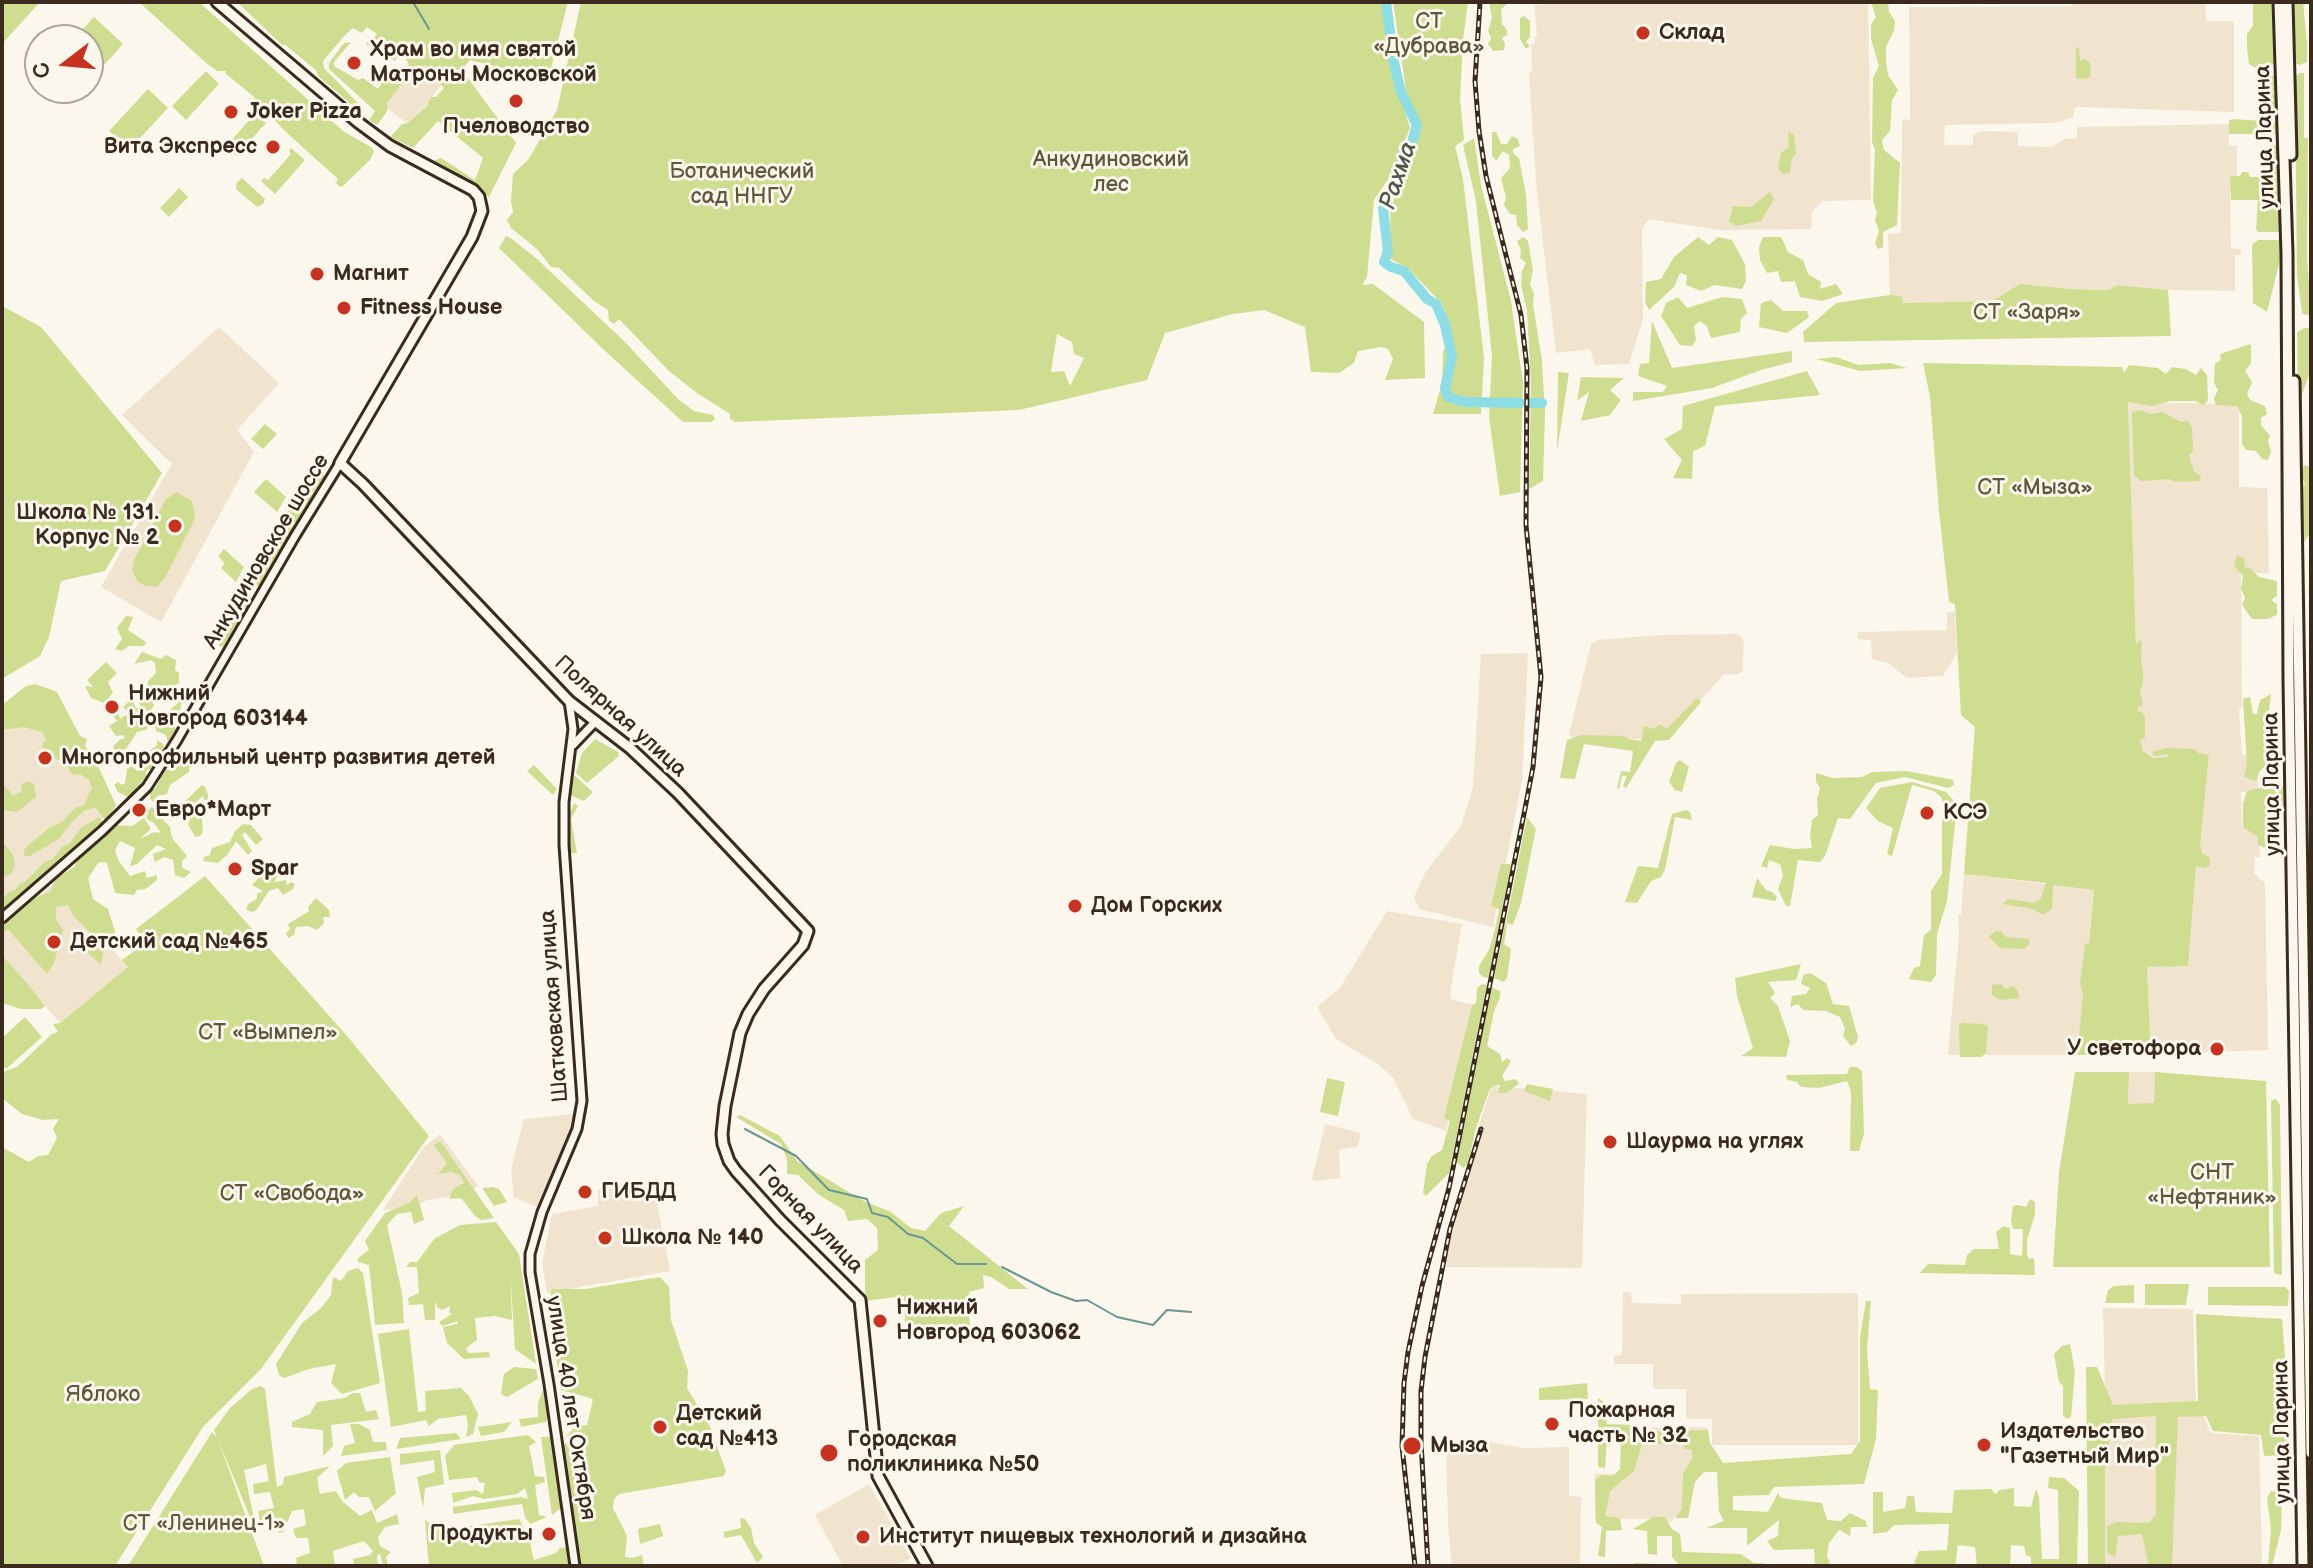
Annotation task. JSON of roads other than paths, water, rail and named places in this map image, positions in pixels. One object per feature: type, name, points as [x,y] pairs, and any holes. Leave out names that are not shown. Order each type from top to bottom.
[{"type":"main road","name":"Анкудиновское шоссе","points":[[217,2],[359,123],[390,146],[473,190],[482,204],[479,224],[472,237],[340,463]]},
{"type":"main road","name":"улица Ларина","points":[[2279,2],[2287,245],[2289,680],[2303,1566]]},
{"type":"main road","name":"улица Ларина","points":[[2287,2],[2311,1453]]},
{"type":"main road","name":"Полярная улица","points":[[340,463],[569,701],[630,748],[678,793],[808,931]]},
{"type":"main road","name":"Горная улица","points":[[808,931],[803,945],[761,992],[748,1014],[740,1033],[722,1120],[722,1134],[726,1153],[736,1171],[860,1300],[878,1476],[927,1566]]},
{"type":"street","name":"Анкудиновское шоссе","points":[[2,918],[102,831],[147,787],[340,463]]},
{"type":"street","points":[[569,701],[573,723],[571,747]]},
{"type":"street","points":[[571,747],[596,721]]},
{"type":"street","name":"Шатковская улица","points":[[530,1254],[542,1212],[577,1129],[582,1101],[564,845],[564,802],[571,747]]},
{"type":"street","name":"улица 40 лет Октября","points":[[530,1254],[530,1272],[575,1566]]},
{"type":"waterway","points":[[413,2],[429,29]]},
{"type":"waterway","name":"Рахма","points":[[1386,2],[1401,92],[1417,125],[1412,142],[1402,153],[1398,176],[1383,209],[1388,251],[1384,262],[1404,271],[1427,299],[1436,304],[1445,325],[1452,357],[1445,388],[1448,397],[1464,402],[1520,403]]},
{"type":"waterway","name":"Рахма","points":[[1531,403],[1542,403]]},
{"type":"waterway","points":[[745,1129],[796,1156],[829,1190],[867,1199],[872,1213],[888,1217],[908,1234],[923,1238],[957,1264],[986,1264]]},
{"type":"waterway","points":[[1002,1267],[1051,1292],[1076,1301],[1087,1300],[1117,1317],[1153,1325],[1167,1310],[1191,1312]]},
{"type":"railway","points":[[1415,1566],[1402,1446],[1408,1352],[1422,1286],[1449,1188],[1524,814],[1533,767],[1541,677],[1526,525],[1527,368],[1521,315],[1486,176],[1479,131],[1475,81],[1480,2]]},
{"type":"railway","points":[[1428,1566],[1421,1442],[1425,1357],[1450,1229],[1481,1129]]},
{"type":"place","name":"Склад","points":[[1643,33]]},
{"type":"place","name":"Храм во имя святой Матроны Московской","points":[[354,63]]},
{"type":"place","name":"Пчеловодство","points":[[516,101]]},
{"type":"place","name":"Joker Pizza","points":[[231,112]]},
{"type":"place","name":"Вита Экспресс","points":[[273,147]]},
{"type":"place","name":"Магнит","points":[[317,274]]},
{"type":"place","name":"Fitness House","points":[[344,308]]},
{"type":"place","name":"Школа № 131. Корпус № 2","points":[[175,526]]},
{"type":"place","name":"Нижний Новгород 603144","points":[[112,707]]},
{"type":"place","name":"Многопрофильный центр развития детей","points":[[45,758]]},
{"type":"place","name":"Евро*Март","points":[[139,810]]},
{"type":"place","name":"КСЭ","points":[[1927,813]]},
{"type":"place","name":"Spar","points":[[235,869]]},
{"type":"place","name":"Дом Горских","points":[[1075,906]]},
{"type":"place","name":"Детский сад №465","points":[[54,942]]},
{"type":"place","name":"У светофора","points":[[2217,1049]]},
{"type":"place","name":"Шаурма на углях","points":[[1610,1142]]},
{"type":"place","name":"ГИБДД","points":[[585,1192]]},
{"type":"place","name":"Школа № 140","points":[[605,1238]]},
{"type":"place","name":"Нижний Новгород 603062","points":[[880,1321]]},
{"type":"place","name":"Пожарная часть № 32","points":[[1552,1424]]},
{"type":"place","name":"Детский сад №413","points":[[660,1427]]},
{"type":"place","name":"Издательство \"Газетный Мир\"","points":[[1984,1445]]},
{"type":"place","name":"Мыза","points":[[1412,1446]]},
{"type":"place","name":"Городская поликлиника №50","points":[[829,1453]]},
{"type":"place","name":"Продукты","points":[[549,1534]]},
{"type":"place","name":"Институт пищевых технологий и дизайна","points":[[863,1537]]},
{"type":"park label","name":"СТ «Дубрава»","points":[[1429,34]]},
{"type":"park label","name":"Анкудиновский лес","points":[[1111,172]]},
{"type":"park label","name":"Ботанический сад ННГУ","points":[[742,184]]},
{"type":"park label","name":"СТ «Заря»","points":[[2027,313]]},
{"type":"park label","name":"СТ «Мыза»","points":[[2035,488]]},
{"type":"park label","name":"СТ «Вымпел»","points":[[268,1033]]},
{"type":"park label","name":"СНТ «Нефтяник»","points":[[2212,1186]]},
{"type":"park label","name":"СТ «Свобода»","points":[[292,1194]]},
{"type":"park label","name":"Яблоко","points":[[103,1395]]},
{"type":"park label","name":"СТ «Ленинец-1»","points":[[204,1524]]}]
